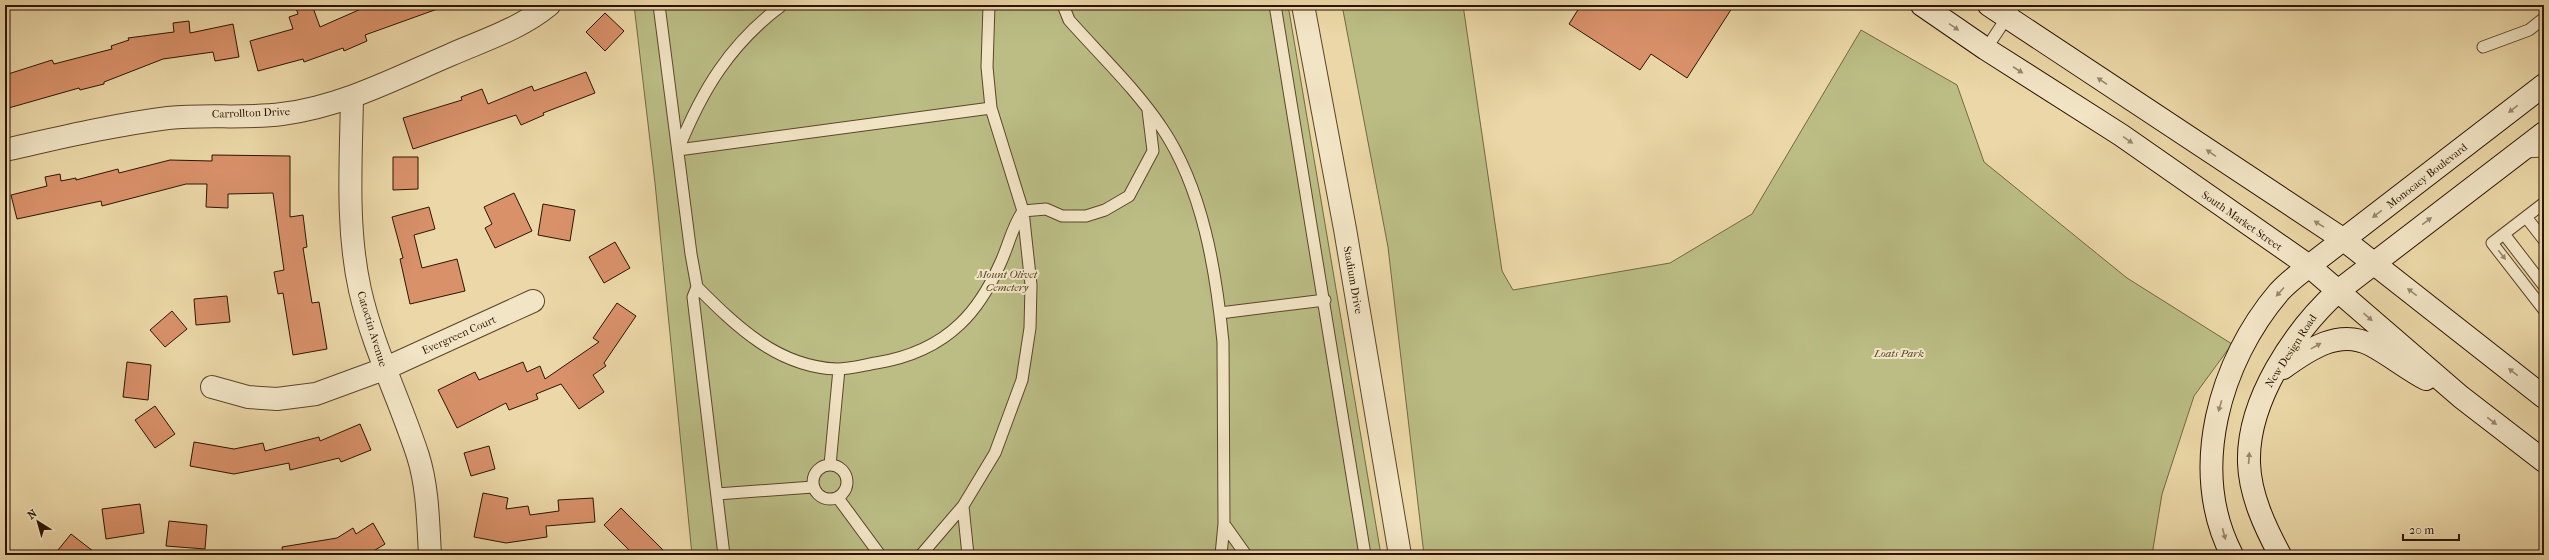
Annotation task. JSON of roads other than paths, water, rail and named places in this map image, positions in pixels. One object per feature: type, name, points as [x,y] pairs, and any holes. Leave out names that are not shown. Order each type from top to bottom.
[{"type":"main road","name":"Carrollton Drive","points":[[5,150],[65,136],[168,118],[214,114],[283,114],[352,97],[520,25],[549,5]]},
{"type":"main road","name":"Stadium Drive","points":[[1303,5],[1346,237],[1400,555]]},
{"type":"main road","name":"South Market Street","points":[[1922,5],[1986,49],[2120,135],[2309,266],[2461,397],[2544,461]]},
{"type":"main road","points":[[1989,5],[2011,11],[2344,240],[2374,262],[2544,397]]},
{"type":"main road","name":"Monocacy Boulevard","points":[[2309,266],[2544,85]]},
{"type":"main road","name":"Catoctin Avenue","points":[[352,97],[353,248],[364,304],[384,369],[418,456],[425,485],[430,555]]},
{"type":"main road","points":[[2338,291],[2544,133]]},
{"type":"main road","points":[[2232,555],[2214,499],[2212,455],[2218,409],[2234,363],[2261,317],[2280,291],[2309,266]]},
{"type":"main road","name":"New Design Road","points":[[2280,555],[2254,496],[2249,463],[2253,423],[2272,375],[2318,309],[2338,291]]},
{"type":"main road","name":"Evergreen Court","points":[[212,387],[248,397],[277,399],[316,394],[384,369],[533,301]]},
{"type":"main road","points":[[2272,375],[2323,342],[2343,339],[2370,344],[2409,371],[2461,397]]},
{"type":"lane","points":[[659,5],[691,254],[698,287],[739,328],[779,355],[806,364],[839,369],[901,359],[932,345],[960,324],[986,290],[1000,263],[1013,226],[1023,211]]},
{"type":"lane","points":[[678,150],[694,109],[726,58],[744,37],[782,5]]},
{"type":"lane","points":[[921,555],[963,506],[995,453],[1022,380],[1030,328],[1031,285],[1023,211],[990,108],[987,67],[988,5]]},
{"type":"lane","points":[[1062,5],[1070,20],[1163,129],[1188,178],[1204,225],[1220,313],[1223,342],[1224,524],[1222,555]]},
{"type":"lane","points":[[1275,5],[1325,300],[1365,555]]},
{"type":"lane","points":[[1986,49],[2011,11]]},
{"type":"lane","points":[[2483,47],[2529,30],[2544,18]]},
{"type":"lane","points":[[678,150],[990,108]]},
{"type":"lane","points":[[1023,211],[1046,209],[1062,216],[1086,216],[1105,210],[1130,196],[1153,151],[1148,110]]},
{"type":"lane","points":[[2518,153],[2544,151]]},
{"type":"lane","points":[[2544,203],[2492,243],[2544,310]]},
{"type":"lane","points":[[2526,217],[2544,240]]},
{"type":"lane","points":[[2504,234],[2544,286]]},
{"type":"lane","points":[[698,287],[693,297],[724,555]]},
{"type":"lane","points":[[1220,313],[1325,300]]},
{"type":"lane","points":[[830,465],[839,369]]},
{"type":"lane","points":[[830,465],[839,467],[846,478],[844,491],[838,498],[829,500],[820,497],[813,486],[814,473],[821,467],[830,465]]},
{"type":"lane","points":[[716,494],[813,486]]},
{"type":"lane","points":[[838,498],[880,555]]},
{"type":"lane","points":[[963,506],[968,555]]},
{"type":"lane","points":[[1224,524],[1246,555]]},
{"type":"park label","name":"Mount Olivet Cemetery","points":[[1007,280]]},
{"type":"park label","name":"Loats Park","points":[[1899,353]]}]
